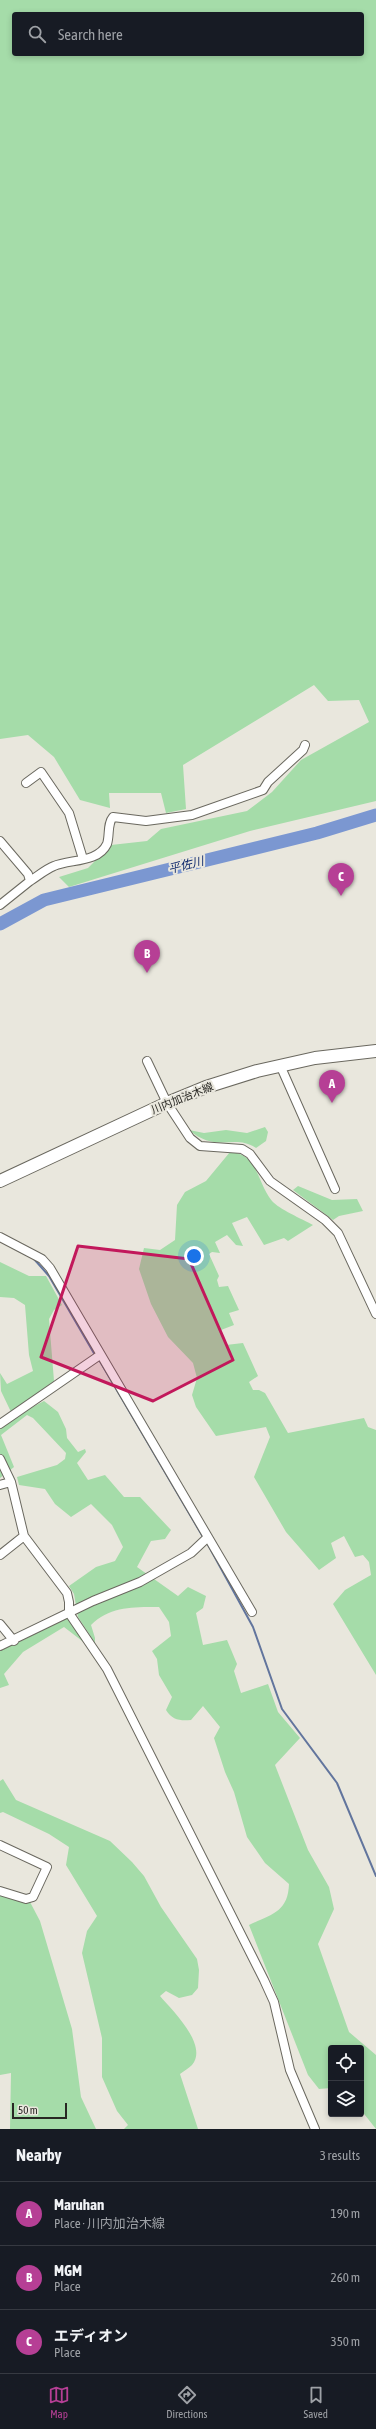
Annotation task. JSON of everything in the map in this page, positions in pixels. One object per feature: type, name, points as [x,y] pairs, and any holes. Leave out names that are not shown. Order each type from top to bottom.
[{"type":"main road","name":"川内加治木線","points":[[0,1181],[167,1103],[226,1080],[315,1058],[376,1051]]},
{"type":"street","points":[[0,905],[30,880],[54,866],[83,859],[100,851],[107,844],[113,817],[146,822],[192,815],[213,809],[263,790],[268,782],[303,750],[305,745]]},
{"type":"street","points":[[26,783],[41,772],[51,785],[69,813],[83,859]]},
{"type":"street","points":[[0,841],[28,874],[30,880]]},
{"type":"street","points":[[147,1061],[167,1103],[190,1138],[200,1146],[242,1149],[250,1154],[270,1181],[325,1220],[338,1233],[376,1314]]},
{"type":"street","points":[[280,1066],[335,1189]]},
{"type":"street","points":[[0,1237],[42,1259],[50,1268],[98,1356],[206,1538],[252,1612]]},
{"type":"street","points":[[0,1424],[98,1356]]},
{"type":"street","points":[[0,1459],[11,1482],[24,1536],[67,1593],[70,1602],[68,1613],[107,1669],[264,1980],[274,2002],[290,2070],[315,2129]]},
{"type":"street","points":[[0,1485],[11,1482]]},
{"type":"street","points":[[0,1555],[24,1536]]},
{"type":"street","points":[[0,1646],[14,1642],[68,1613],[140,1582],[191,1552],[206,1538]]},
{"type":"street","points":[[0,1624],[14,1642]]},
{"type":"street","points":[[0,1845],[48,1866],[33,1897],[26,1899],[0,1891]]},
{"type":"highlighted area","points":[[78,1246],[189,1259],[233,1360],[153,1401],[41,1357]]},
{"type":"green space","points":[[0,0],[376,0],[376,801],[250,831],[69,887],[59,877],[88,868],[111,845],[147,841],[161,829],[247,811],[272,792],[301,760],[369,722],[359,700],[328,701],[314,685],[183,765],[186,809],[166,813],[161,793],[109,793],[110,808],[80,800],[54,757],[28,735],[0,739]]},
{"type":"green space","points":[[265,1127],[268,1132],[266,1141],[256,1148],[240,1142],[208,1141],[189,1130],[204,1133],[226,1130],[247,1133]]},
{"type":"green space","points":[[230,1152],[239,1154],[252,1163],[267,1194],[275,1204],[285,1211],[313,1225],[288,1241],[284,1238],[264,1245],[247,1217],[232,1223],[243,1246],[236,1245],[227,1235],[215,1242],[220,1253],[212,1252],[209,1254],[219,1276],[217,1280],[219,1287],[228,1286],[239,1310],[229,1313],[234,1325],[221,1330],[226,1345],[243,1343],[258,1376],[249,1382],[253,1390],[259,1390],[265,1393],[288,1433],[364,1418],[368,1427],[376,1430],[376,1675],[333,1604],[345,1590],[371,1575],[369,1562],[363,1555],[355,1557],[344,1536],[331,1543],[336,1558],[319,1570],[286,1532],[254,1477],[270,1437],[266,1427],[216,1436],[196,1407],[192,1395],[197,1378],[193,1363],[168,1337],[151,1304],[139,1269],[144,1248],[160,1250],[175,1240],[177,1205],[185,1192],[206,1181]]},
{"type":"green space","points":[[298,1186],[332,1200],[357,1199],[363,1211],[339,1216],[333,1220],[293,1190]]},
{"type":"green space","points":[[0,1262],[29,1276],[46,1276],[62,1305],[54,1310],[49,1319],[54,1381],[11,1412],[1,1391],[0,1373],[7,1384],[33,1371],[29,1355],[25,1305],[14,1298],[0,1297]]},
{"type":"green space","points":[[44,1401],[58,1412],[66,1429],[67,1438],[78,1452],[85,1449],[86,1452],[77,1463],[88,1480],[105,1475],[124,1497],[140,1497],[171,1530],[165,1539],[151,1541],[137,1567],[178,1596],[188,1587],[206,1596],[203,1608],[196,1613],[203,1645],[227,1640],[237,1664],[234,1671],[241,1693],[268,1684],[278,1712],[300,1738],[275,1765],[308,1850],[329,1887],[334,1909],[318,1944],[349,2032],[376,2055],[376,2129],[364,2114],[364,2045],[328,2045],[328,2088],[319,2089],[308,2075],[249,1925],[272,1915],[282,1906],[286,1901],[289,1884],[265,1863],[247,1837],[234,1792],[225,1772],[214,1738],[220,1727],[203,1706],[191,1720],[174,1718],[166,1710],[172,1697],[159,1675],[157,1659],[152,1651],[171,1636],[169,1622],[159,1607],[140,1607],[114,1611],[106,1614],[91,1625],[95,1643],[78,1617],[74,1594],[69,1586],[96,1567],[115,1561],[123,1547],[112,1525],[91,1504],[71,1517],[55,1504],[45,1489],[19,1485],[17,1477],[57,1465],[65,1459],[66,1453],[33,1418],[27,1415],[1,1435],[14,1467],[0,1478],[0,1424]]},
{"type":"green space","points":[[68,1617],[86,1644],[64,1627],[23,1652],[4,1674],[9,1685],[0,1688],[0,1640],[13,1645]]},
{"type":"green space","points":[[3,1779],[16,1800],[110,1841],[144,1876],[161,1907],[197,1959],[199,1970],[198,1988],[192,1995],[179,1998],[166,1991],[160,1996],[186,2028],[196,2048],[196,2057],[192,2065],[180,2074],[198,2129],[124,2129],[128,2125],[117,2111],[102,2077],[102,2038],[82,1953],[87,1931],[97,1916],[66,1865],[69,1847],[49,1834],[3,1812],[0,1813],[0,1781]]},
{"type":"green space","points":[[0,1895],[30,1902],[40,1921],[72,2029],[81,2097],[96,2129],[10,2129],[11,2073],[0,2075]]},
{"type":"waterway","name":"平佐川","points":[[0,924],[44,900],[317,833],[376,815]]},
{"type":"waterway","points":[[34,1259],[49,1276],[95,1355]]},
{"type":"waterway","points":[[98,1358],[203,1537]]},
{"type":"waterway","points":[[207,1543],[253,1627],[282,1709],[337,1783],[376,1876]]},
{"type":"place","name":"エディオン","points":[[341,896]]},
{"type":"place","name":"MGM","points":[[147,973]]},
{"type":"place","name":"Maruhan","points":[[332,1103]]}]
